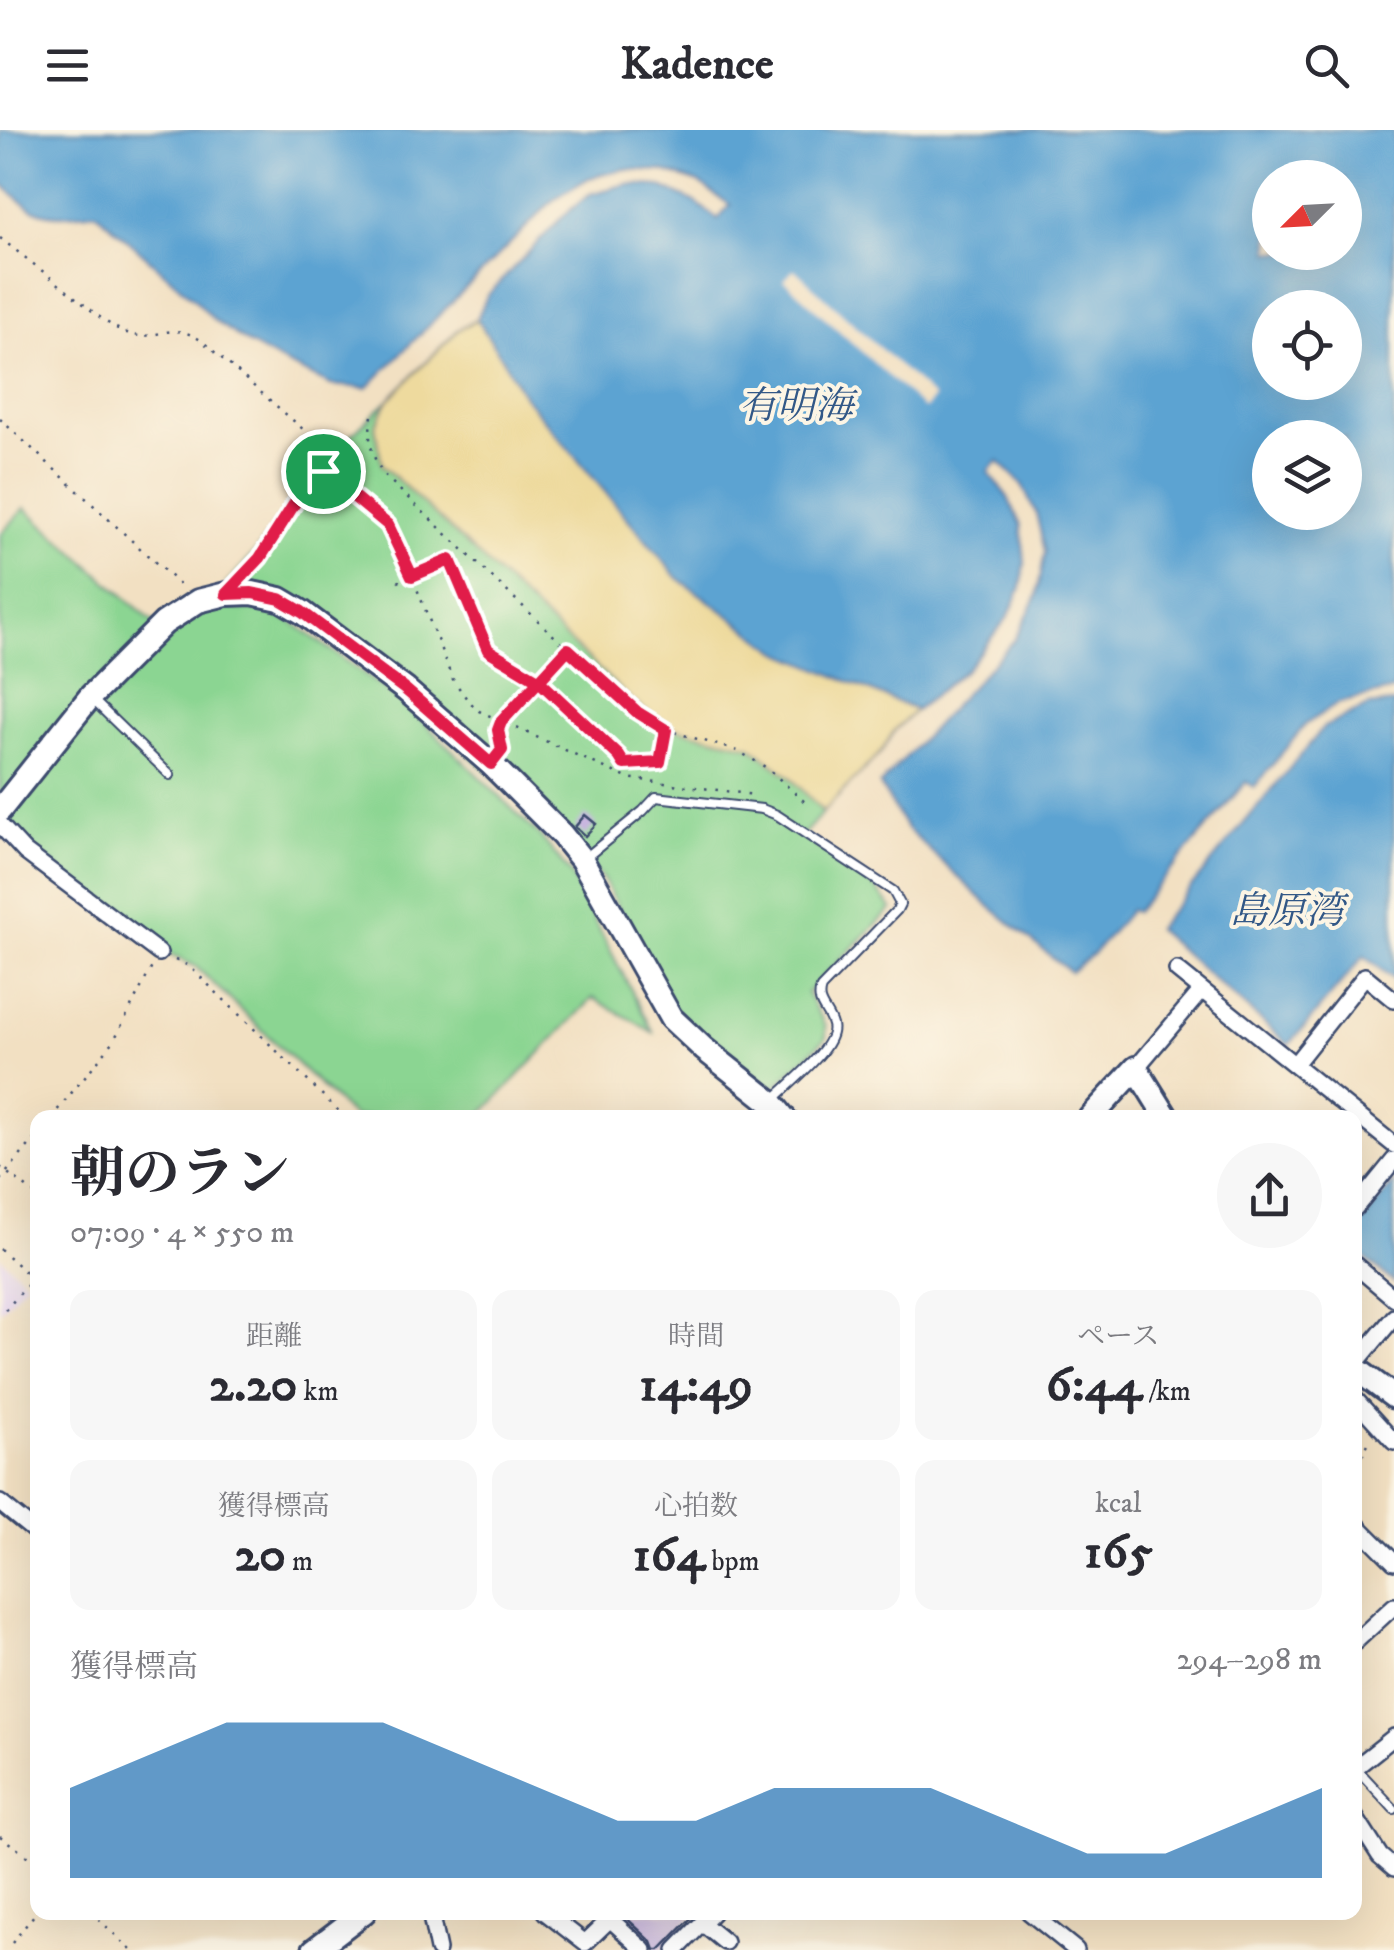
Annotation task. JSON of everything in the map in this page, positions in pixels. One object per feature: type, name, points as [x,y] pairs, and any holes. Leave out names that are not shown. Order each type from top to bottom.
[{"type":"street","points":[[0,810],[90,697],[164,623],[198,602],[226,594],[252,593],[280,599],[406,690],[491,764],[562,835],[582,860],[671,1018],[778,1110]]},
{"type":"street","points":[[0,825],[25,852],[159,953]]},
{"type":"street","points":[[1177,970],[1295,1064],[1337,1110]]},
{"type":"street","points":[[1295,1064],[1364,976],[1394,1000]]},
{"type":"street","points":[[1097,1110],[1201,991]]},
{"type":"street","points":[[1136,1068],[1161,1110]]},
{"type":"street","points":[[1362,1126],[1394,1145]]},
{"type":"street","points":[[1362,1199],[1394,1160]]},
{"type":"street","points":[[1362,1270],[1394,1298]]},
{"type":"street","points":[[1362,1357],[1394,1317]]},
{"type":"street","points":[[1362,1372],[1394,1397]]},
{"type":"street","points":[[1362,1408],[1394,1442]]},
{"type":"street","points":[[1377,1424],[1394,1408]]},
{"type":"street","points":[[0,1503],[30,1525]]},
{"type":"street","points":[[1362,1530],[1394,1562]]},
{"type":"street","points":[[1362,1637],[1394,1606]]},
{"type":"street","points":[[1362,1762],[1394,1736]]},
{"type":"street","points":[[1362,1827],[1380,1856],[1394,1868]]},
{"type":"street","points":[[314,1950],[353,1920]]},
{"type":"street","points":[[432,1920],[438,1950]]},
{"type":"street","points":[[555,1920],[585,1944],[609,1920]]},
{"type":"street","points":[[611,1920],[644,1950]]},
{"type":"street","points":[[676,1950],[706,1920]]},
{"type":"street","points":[[710,1920],[726,1942]]},
{"type":"street","points":[[1051,1920],[1074,1949]]},
{"type":"lane","points":[[90,697],[170,775]]},
{"type":"lane","points":[[582,860],[656,797],[762,808],[893,890],[900,904],[897,910],[821,988],[820,1002],[832,1026],[829,1045],[778,1110]]},
{"type":"lane","points":[[1362,1775],[1394,1809]]},
{"type":"path","points":[[0,238],[116,329],[141,338],[167,330],[192,334],[328,451],[323,471],[310,479],[266,549],[226,594]]},
{"type":"path","points":[[372,416],[369,433],[375,462],[386,477],[637,712],[666,730],[738,751],[767,768],[806,803]]},
{"type":"path","points":[[0,419],[198,602]]},
{"type":"path","points":[[323,471],[388,525],[452,678],[479,710],[627,778],[764,796],[776,804],[777,815]]},
{"type":"path","points":[[398,582],[450,560],[488,650],[538,680],[624,764],[660,762],[666,730]]},
{"type":"path","points":[[491,764],[502,750],[498,730],[501,722],[568,649]]},
{"type":"path","points":[[58,1110],[113,1042],[159,953],[189,966],[338,1110]]},
{"type":"path","points":[[0,1180],[30,1145]]},
{"type":"path","points":[[0,1167],[30,1191]]},
{"type":"path","points":[[0,1250],[30,1276]]},
{"type":"path","points":[[0,1316],[30,1282]]},
{"type":"path","points":[[1362,1457],[1377,1424]]},
{"type":"path","points":[[0,1836],[30,1858]]},
{"type":"path","points":[[12,1944],[30,1920]]},
{"type":"path","points":[[99,1920],[131,1950]]},
{"type":"shaded area","points":[[0,1257],[27,1282],[0,1311]]},
{"type":"green space","points":[[388,400],[375,427],[791,778],[823,812],[802,836],[862,876],[892,909],[807,993],[826,1026],[826,1038],[773,1089],[739,1067],[672,1007],[602,878],[307,606],[226,585],[259,548],[311,473]]},
{"type":"green space","points":[[25,508],[164,632],[216,608],[262,610],[291,621],[405,704],[541,837],[570,873],[653,1032],[593,998],[486,1110],[346,1110],[195,966],[159,950],[23,842],[0,818],[0,535]]},
{"type":"sand","points":[[477,319],[524,396],[678,578],[779,652],[916,710],[823,812],[791,778],[751,746],[674,728],[637,705],[382,465],[375,426],[388,400],[458,330]]},
{"type":"water","name":"有明海","points":[[0,130],[1394,130],[1394,690],[1339,703],[1306,724],[1254,787],[1246,782],[1135,912],[1130,910],[1094,953],[1070,972],[987,904],[906,828],[880,785],[1015,639],[1037,596],[1045,552],[1036,513],[1021,483],[998,461],[988,472],[1007,496],[1021,525],[1025,563],[1021,588],[1008,617],[967,668],[916,710],[779,652],[678,578],[524,396],[477,319],[487,296],[563,216],[590,194],[627,184],[659,186],[694,201],[718,219],[730,205],[699,183],[663,171],[625,169],[589,178],[554,199],[367,388],[331,385],[249,344],[215,321],[96,212],[53,215],[24,203],[0,182]]},
{"type":"water","name":"島原湾","points":[[1394,703],[1394,980],[1364,956],[1289,1045],[1156,929],[1324,727],[1368,706]]},
{"type":"water","points":[[1394,1182],[1394,1283],[1362,1256],[1362,1222]]},
{"type":"pier","points":[[794,269],[934,398],[924,409],[784,280]]},
{"type":"building","points":[[585,815],[596,824],[585,836],[575,827]]},
{"type":"building","points":[[629,1920],[689,1920],[660,1950],[655,1950],[652,1942]]},
{"type":"route","points":[[323,471],[310,479],[260,558],[226,594],[252,593],[280,599],[302,612],[406,690],[491,764],[502,750],[498,730],[501,722],[538,680],[568,649],[637,712],[666,730],[660,762],[624,764],[538,680],[488,650],[450,560],[412,576],[388,525],[323,471]]}]
